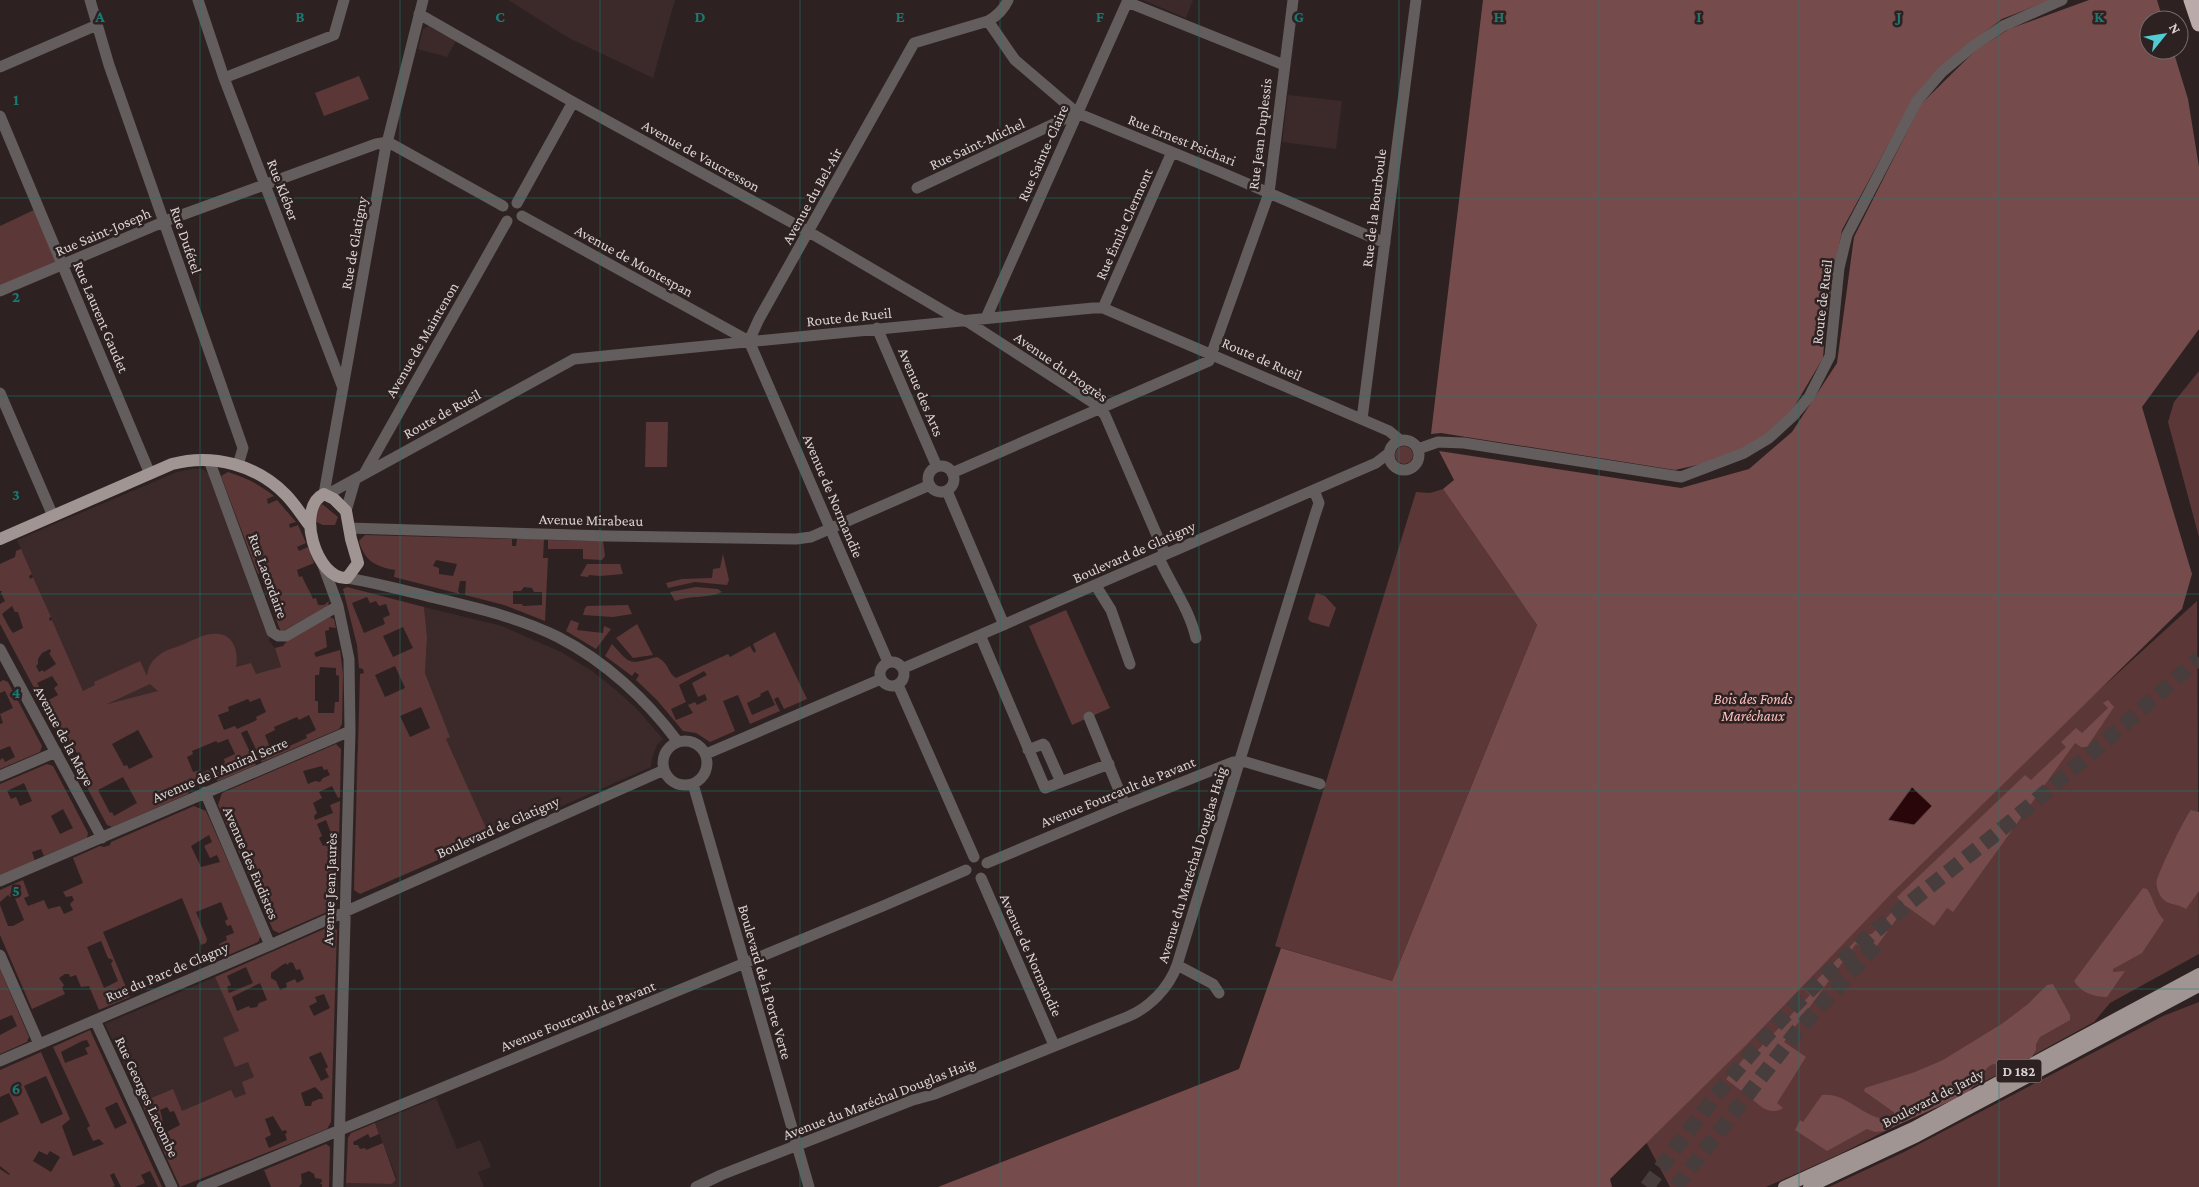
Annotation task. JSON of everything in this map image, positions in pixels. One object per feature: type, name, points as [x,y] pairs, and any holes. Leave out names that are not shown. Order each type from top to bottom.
[{"type":"highway","points":[[2191,0],[2199,24]]},
{"type":"main road","points":[[0,539],[184,461],[209,460],[238,465],[266,478],[288,496],[310,526]]},
{"type":"main road","points":[[288,496],[322,497],[346,511],[358,563],[344,578],[330,573],[323,565],[314,545],[310,518],[322,497]]},
{"type":"main road","name":"Boulevard de Jardy","points":[[1784,1187],[1913,1128],[2199,974]]},
{"type":"main road","name":"Boulevard de Jardy","points":[[1809,1187],[1917,1136],[2199,986]]},
{"type":"street","name":"Rue Dufétel","points":[[90,0],[164,222],[243,448],[238,465]]},
{"type":"street","name":"Rue Kléber","points":[[198,0],[224,78],[343,390]]},
{"type":"street","points":[[224,78],[334,35],[344,0]]},
{"type":"street","name":"Rue de Glatigny","points":[[322,497],[388,142],[423,0]]},
{"type":"street","points":[[988,21],[1006,6],[1008,0]]},
{"type":"street","name":"Rue Jean Duplessis","points":[[1212,354],[1269,193],[1293,0]]},
{"type":"street","name":"Rue de la Bourboule","points":[[1362,419],[1416,0]]},
{"type":"street","name":"Route de Rueil","points":[[1418,449],[1438,442],[1464,443],[1682,476],[1744,454],[1769,438],[1809,398],[1830,356],[1838,276],[1847,235],[1917,100],[1942,72],[2003,26],[2062,0]]},
{"type":"street","points":[[1127,1],[1284,65]]},
{"type":"street","name":"Rue Sainte-Claire","points":[[976,321],[1077,114],[1127,1]]},
{"type":"street","name":"Avenue de Vaucresson","points":[[420,14],[573,102],[809,232],[954,316],[976,321]]},
{"type":"street","name":"Avenue du Bel-Air","points":[[749,341],[914,43],[988,21]]},
{"type":"street","name":"Rue Ernest Psichari","points":[[988,21],[1015,60],[1077,114],[1172,152],[1385,243]]},
{"type":"street","points":[[0,67],[97,25]]},
{"type":"street","points":[[517,202],[573,102]]},
{"type":"street","name":"Rue Saint-Michel","points":[[917,188],[1077,114]]},
{"type":"street","name":"Rue Laurent Gaudet","points":[[0,116],[150,474]]},
{"type":"street","points":[[388,142],[503,206]]},
{"type":"street","name":"Rue Saint-Joseph","points":[[0,291],[164,222],[376,144],[388,142]]},
{"type":"street","name":"Rue Émile Clermont","points":[[1103,308],[1172,152]]},
{"type":"street","points":[[508,202],[517,202],[521,207],[522,216],[517,221],[507,221],[502,213],[503,206],[508,202]]},
{"type":"street","name":"Avenue de Montespan","points":[[522,216],[731,333],[749,341]]},
{"type":"street","name":"Avenue de Maintenon","points":[[346,511],[359,477],[507,221]]},
{"type":"street","name":"Route de Rueil","points":[[322,497],[570,361],[877,328],[976,321],[1103,308],[1362,419],[1389,431],[1400,440]]},
{"type":"street","name":"Avenue du Progrès","points":[[976,321],[1102,410],[1172,585],[1185,606],[1196,638]]},
{"type":"street","name":"Avenue des Arts","points":[[877,328],[937,467]]},
{"type":"street","name":"Avenue de Normandie","points":[[749,341],[888,662]]},
{"type":"street","points":[[952,473],[1102,410],[1209,361],[1212,354]]},
{"type":"street","points":[[0,393],[53,516]]},
{"type":"street","points":[[1383,429],[1391,455],[1400,469],[1410,469],[1418,462],[1418,449],[1411,441],[1400,440],[1391,455]]},
{"type":"street","name":"Boulevard de Glatigny","points":[[904,668],[1096,586],[1391,455]]},
{"type":"street","name":"Rue Lacordaire","points":[[209,460],[272,632],[278,636],[286,636],[338,606]]},
{"type":"street","points":[[937,467],[944,467],[952,473],[953,485],[946,491],[935,490],[930,485],[929,476],[937,467]]},
{"type":"street","name":"Avenue Mirabeau","points":[[349,528],[608,536],[796,539],[811,537],[930,485]]},
{"type":"street","name":"Avenue du Maréchal Douglas Haig","points":[[696,1187],[721,1175],[1136,1013],[1160,993],[1178,965],[1317,509],[1318,503],[1314,490]]},
{"type":"street","points":[[946,491],[1004,625]]},
{"type":"street","points":[[358,563],[374,582]]},
{"type":"street","name":"Avenue Jean Jaurès","points":[[323,565],[338,606],[349,659],[350,730],[338,1187]]},
{"type":"street","points":[[334,594],[344,578],[374,582],[484,610],[534,626],[578,649],[615,676],[659,718],[678,742]]},
{"type":"street","points":[[1096,586],[1112,610],[1130,664]]},
{"type":"street","points":[[980,635],[1045,788],[1109,764]]},
{"type":"street","name":"Avenue de la Maye","points":[[0,649],[5,671],[56,752],[102,838]]},
{"type":"street","points":[[888,662],[899,663],[904,668],[905,676],[898,685],[890,686],[881,679],[880,671],[888,662]]},
{"type":"street","points":[[706,754],[881,679]]},
{"type":"street","points":[[898,685],[974,857]]},
{"type":"street","points":[[1089,717],[1125,804]]},
{"type":"street","name":"Avenue de l'Amiral Serre","points":[[0,881],[350,730]]},
{"type":"street","points":[[692,741],[700,746],[706,754],[707,769],[702,778],[693,784],[686,786],[673,782],[664,770],[666,750],[678,742],[692,741]]},
{"type":"street","points":[[1028,750],[1043,744],[1061,782]]},
{"type":"street","points":[[0,776],[56,752]]},
{"type":"street","points":[[1240,761],[1320,784]]},
{"type":"street","name":"Avenue Fourcault de Pavant","points":[[987,863],[1125,804],[1226,764],[1240,761]]},
{"type":"street","name":"Boulevard de Glatigny","points":[[345,911],[664,770]]},
{"type":"street","name":"Boulevard de la Porte Verte","points":[[693,784],[808,1187]]},
{"type":"street","name":"Avenue des Eudistes","points":[[205,792],[270,945]]},
{"type":"street","points":[[974,857],[982,858],[987,863],[986,873],[981,878],[972,878],[966,870],[968,860],[974,857]]},
{"type":"street","name":"Avenue Fourcault de Pavant","points":[[202,1187],[966,870]]},
{"type":"street","name":"Avenue de Normandie","points":[[981,878],[1054,1045]]},
{"type":"street","name":"Rue du Parc de Clagny","points":[[0,1061],[345,911]]},
{"type":"street","points":[[0,955],[39,1044]]},
{"type":"street","points":[[1178,965],[1213,984],[1219,993]]},
{"type":"street","name":"Rue Georges Lacombe","points":[[95,1020],[172,1187]]},
{"type":"shaded area","points":[[508,0],[675,0],[653,78],[569,38]]},
{"type":"shaded area","points":[[1143,0],[1193,0],[1186,18]]},
{"type":"shaded area","points":[[429,26],[456,41],[447,57],[418,49],[423,29]]},
{"type":"shaded area","points":[[359,76],[369,99],[324,116],[315,93]]},
{"type":"shaded area","points":[[1288,95],[1342,101],[1336,149],[1282,142]]},
{"type":"shaded area","points":[[34,210],[56,262],[0,286],[0,226]]},
{"type":"shaded area","points":[[2199,371],[2199,537],[2168,422],[2174,402]]},
{"type":"shaded area","points":[[646,422],[668,422],[667,467],[645,467]]},
{"type":"shaded area","points":[[1404,446],[1410,449],[1413,455],[1410,461],[1404,464],[1398,461],[1395,455],[1398,449]]},
{"type":"shaded area","points":[[202,469],[208,473],[270,635],[269,641],[275,648],[281,667],[109,717],[104,705],[83,691],[17,540],[177,472]]},
{"type":"shaded area","points":[[228,472],[246,479],[269,492],[274,496],[267,499],[268,504],[277,500],[296,522],[289,524],[290,528],[298,525],[306,543],[297,547],[299,551],[308,547],[314,563],[297,570],[299,577],[302,576],[313,599],[316,598],[318,605],[324,605],[329,601],[328,606],[281,632],[264,588],[272,585],[267,571],[258,574],[221,476]]},
{"type":"shaded area","points":[[1443,489],[1537,625],[1392,981],[1275,946],[1416,492],[1430,493]]},
{"type":"shaded area","points":[[322,504],[338,517],[335,525],[323,525],[314,521],[316,510]]},
{"type":"shaded area","points":[[365,535],[512,539],[512,546],[516,546],[517,539],[544,539],[543,558],[548,558],[545,621],[504,605],[465,595],[466,581],[460,581],[458,591],[460,594],[394,577],[395,570],[372,562],[364,554],[359,541]],"holes":[[[436,560],[457,564],[453,576],[439,574],[439,568],[433,566]],[[524,587],[532,588],[534,592],[542,592],[542,605],[523,606],[522,604],[513,604],[513,591],[521,591]]]},
{"type":"shaded area","points":[[548,540],[603,541],[605,556],[602,560],[583,559],[583,549],[548,549]]},
{"type":"shaded area","points":[[21,549],[32,574],[29,576],[30,579],[33,577],[51,617],[49,618],[50,621],[52,620],[83,691],[95,685],[94,682],[140,661],[147,676],[149,667],[160,654],[211,634],[225,636],[233,643],[237,661],[236,667],[251,663],[256,674],[281,667],[275,648],[283,646],[287,641],[330,617],[334,619],[336,628],[329,627],[329,630],[325,631],[327,647],[314,653],[316,657],[340,650],[343,674],[342,724],[339,729],[262,762],[247,730],[241,733],[256,765],[218,781],[213,778],[203,777],[196,781],[188,794],[112,827],[107,825],[82,778],[85,767],[73,746],[70,747],[76,759],[73,761],[0,624],[0,604],[5,601],[1,593],[2,591],[0,591],[0,564],[15,557],[16,551]],"holes":[[[12,606],[15,612],[18,612],[23,628],[13,633],[2,614]],[[50,649],[51,652],[49,653],[56,664],[44,672],[43,670],[39,672],[36,666],[42,653]],[[320,667],[336,668],[336,675],[339,676],[339,702],[335,702],[334,713],[318,713],[318,701],[315,701],[315,675],[319,675]],[[52,676],[58,685],[54,688],[58,695],[47,701],[37,683]],[[150,684],[158,691],[106,704]],[[260,698],[266,712],[256,717],[257,720],[237,729],[235,726],[224,730],[218,715],[229,711],[228,707],[248,699],[250,702]],[[309,715],[316,730],[306,735],[307,738],[283,749],[281,746],[271,750],[265,735],[275,730],[274,727],[297,717],[299,720]],[[138,730],[153,757],[129,769],[127,765],[124,766],[112,744]],[[228,739],[235,754],[224,759],[225,763],[201,773],[200,770],[193,772],[187,757],[193,754],[192,751],[216,741],[218,743]],[[123,777],[137,803],[114,816],[112,812],[110,813],[98,790]]]},
{"type":"shaded area","points":[[723,554],[729,580],[727,585],[695,582],[668,588],[666,583],[682,579],[712,578],[713,569],[720,568]]},
{"type":"shaded area","points":[[587,564],[620,564],[623,574],[580,576]]},
{"type":"shaded area","points":[[347,587],[424,607],[427,637],[425,673],[450,737],[446,739],[490,837],[360,894],[354,890],[360,674],[364,673],[363,669],[359,668],[357,645],[343,589]],"holes":[[[367,597],[370,603],[376,601],[379,606],[386,604],[390,615],[383,618],[385,624],[364,633],[352,603]],[[403,627],[413,648],[393,657],[383,636]],[[395,666],[405,688],[385,697],[375,675]],[[421,707],[430,728],[410,737],[400,716]]]},
{"type":"shaded area","points":[[696,587],[718,589],[722,592],[710,596],[675,601],[670,592]]},
{"type":"shaded area","points":[[1316,593],[1325,596],[1336,608],[1329,627],[1311,622],[1308,619]]},
{"type":"shaded area","points":[[2197,601],[2199,954],[2110,1003],[2094,1022],[1995,1076],[1838,1155],[1766,1187],[1670,1187],[1645,1140],[2039,745]]},
{"type":"shaded area","points":[[628,605],[632,614],[613,617],[583,615],[587,606]]},
{"type":"shaded area","points":[[424,607],[502,626],[561,652],[592,671],[617,691],[636,708],[663,739],[657,745],[651,767],[360,894],[354,890],[357,753],[450,737],[425,673],[427,637]]},
{"type":"shaded area","points":[[1066,610],[1110,708],[1072,725],[1029,626]]},
{"type":"shaded area","points":[[571,620],[579,623],[577,630],[603,633],[604,626],[611,629],[596,649],[566,631]]},
{"type":"shaded area","points":[[637,624],[653,655],[633,658],[616,638]]},
{"type":"shaded area","points":[[775,632],[807,699],[784,709],[778,697],[774,699],[780,711],[750,724],[738,695],[723,701],[735,731],[710,742],[696,733],[683,731],[657,700],[636,680],[639,675],[635,672],[632,676],[605,656],[612,644],[627,660],[635,662],[657,657],[664,662],[676,678],[728,654],[730,657],[750,646],[754,653],[756,651],[753,644]],"holes":[[[704,671],[707,675],[692,683],[698,697],[705,694],[707,700],[697,705],[695,702],[688,705],[693,713],[676,720],[671,709],[686,702],[679,685]],[[768,690],[775,705],[752,715],[747,703]]]},
{"type":"shaded area","points":[[3,680],[8,682],[42,746],[40,752],[0,769],[0,760],[3,758],[5,762],[15,757],[10,746],[0,750],[0,724],[3,723],[0,714],[13,708],[5,691],[0,693],[0,682]]},
{"type":"shaded area","points":[[336,744],[341,749],[340,797],[338,798],[332,786],[319,792],[322,798],[313,803],[317,813],[314,816],[315,820],[333,813],[330,805],[340,801],[339,841],[330,845],[332,849],[339,846],[338,873],[329,878],[331,882],[338,879],[337,904],[334,909],[279,933],[273,930],[218,805],[222,793]],"holes":[[[322,766],[324,770],[327,769],[330,775],[323,778],[320,782],[315,781],[308,784],[303,771]],[[326,820],[334,841],[323,846],[319,838],[322,836],[317,824]]]},
{"type":"shaded area","points":[[47,764],[53,766],[88,833],[87,838],[44,856],[41,849],[32,852],[35,861],[0,876],[0,784]],"holes":[[[24,783],[32,801],[20,806],[16,797],[11,799],[7,791]],[[63,809],[73,828],[60,834],[51,816]]]},
{"type":"shaded area","points":[[1912,787],[1932,806],[1914,825],[1888,820]]},
{"type":"shaded area","points":[[194,806],[206,811],[261,936],[258,942],[224,957],[219,944],[227,940],[226,936],[234,933],[231,925],[227,926],[225,921],[228,919],[221,902],[196,912],[207,939],[206,943],[201,945],[182,898],[103,932],[130,997],[99,1010],[89,986],[81,987],[76,975],[70,977],[69,974],[65,974],[59,978],[64,985],[62,988],[65,994],[32,1009],[0,935],[0,905],[8,926],[13,926],[24,920],[14,896],[10,897],[8,895],[0,902],[0,890],[23,880],[29,896],[24,898],[28,906],[44,900],[48,909],[60,906],[64,914],[73,910],[70,904],[74,900],[72,896],[66,897],[63,892],[83,883],[73,858],[100,846],[110,845],[111,842]],"holes":[[[209,835],[212,842],[204,846],[210,858],[217,855],[220,862],[201,867],[191,846]],[[101,941],[108,958],[113,960],[111,964],[118,981],[104,988],[87,947]]]},
{"type":"shaded area","points":[[331,926],[337,930],[331,1122],[327,1129],[180,1187],[157,1137],[180,1125],[174,1111],[170,1112],[167,1107],[160,1110],[163,1122],[158,1124],[159,1128],[154,1131],[141,1102],[173,1089],[182,1111],[231,1090],[235,1098],[246,1094],[242,1082],[254,1077],[248,1062],[235,1067],[223,1038],[239,1031],[215,977]],"holes":[[[290,962],[293,963],[296,970],[300,969],[304,979],[297,983],[295,979],[286,983],[287,987],[280,990],[276,981],[271,978],[271,973],[286,963],[287,965]],[[246,967],[253,983],[229,993],[227,987],[231,985],[227,976]],[[260,983],[267,1000],[259,1003],[257,1007],[250,1008],[249,1006],[237,1011],[232,997]],[[324,994],[330,1008],[314,1016],[309,1006],[317,1002],[315,997]],[[321,1052],[328,1067],[325,1069],[329,1077],[321,1081],[309,1057]],[[315,1087],[322,1094],[323,1099],[312,1102],[311,1106],[305,1106],[301,1093]],[[273,1116],[282,1131],[286,1130],[287,1140],[269,1148],[265,1138],[271,1135],[265,1119]]]},
{"type":"shaded area","points":[[0,969],[29,1037],[27,1042],[0,1054],[0,1035],[17,1026],[12,1015],[0,1020]]},
{"type":"shaded area","points":[[215,977],[268,1096],[185,1134],[167,1091],[141,1102],[105,1024]]},
{"type":"shaded area","points":[[2199,1002],[2199,1187],[1829,1187],[1904,1152],[2163,1016]]},
{"type":"shaded area","points":[[90,1030],[162,1187],[158,1187],[150,1171],[141,1175],[145,1183],[135,1187],[121,1187],[114,1173],[110,1175],[115,1186],[112,1187],[0,1187],[0,1169],[10,1174],[0,1166],[0,1123],[19,1114],[9,1093],[0,1097],[0,1070],[41,1052],[70,1119],[62,1126],[73,1156],[104,1144],[99,1139],[93,1141],[87,1128],[90,1126],[53,1047]],"holes":[[[87,1040],[90,1046],[85,1048],[88,1054],[65,1063],[61,1052]],[[46,1076],[63,1114],[41,1124],[24,1086]],[[117,1102],[127,1123],[115,1129],[105,1108]],[[39,1151],[47,1155],[50,1151],[60,1157],[51,1172],[33,1161]]]},
{"type":"shaded area","points":[[436,1098],[457,1149],[480,1140],[491,1167],[478,1172],[484,1187],[346,1187],[346,1183],[392,1184],[396,1181],[396,1176],[375,1123]]},
{"type":"shaded area","points":[[375,1123],[379,1134],[370,1138],[368,1134],[353,1142],[354,1145],[358,1145],[360,1149],[365,1148],[366,1150],[383,1143],[396,1180],[392,1184],[346,1183],[348,1138],[351,1133]]},
{"type":"shaded area","points":[[326,1144],[330,1147],[329,1187],[322,1187],[322,1184],[320,1184],[321,1179],[315,1178],[314,1174],[309,1171],[301,1174],[302,1183],[299,1187],[271,1187],[264,1170]]},
{"type":"green space","points":[[1483,0],[2051,0],[2002,19],[1970,43],[1913,99],[1842,230],[1826,318],[1823,358],[1784,424],[1741,455],[1675,470],[1441,433],[1431,434]]},
{"type":"green space","name":"Bois des Fonds Maréchaux","points":[[2089,0],[2157,0],[2160,10],[2139,10],[2139,60],[2176,60],[2188,99],[2199,167],[2199,329],[2142,407],[2192,574],[2182,609],[1892,893],[1747,1044],[1610,1179],[1612,1187],[938,1187],[1239,1069],[1281,948],[1392,981],[1537,625],[1443,489],[1454,480],[1439,451],[1681,488],[1749,469],[1792,432],[1837,363],[1854,237],[1921,104],[1976,50],[2009,29]]},
{"type":"green space","points":[[2108,700],[2114,707],[2087,747],[2081,747],[2075,743],[1953,912],[1947,908],[1934,926],[1906,906],[1871,954],[1856,944],[1784,1042],[1806,1057],[1777,1103],[1783,1108],[1773,1111],[1763,1108],[1726,1079],[1752,1049],[1756,1052],[1810,995],[1806,991],[1862,934],[1872,934],[1901,902],[1897,897],[2025,775],[2031,780],[2066,747],[2061,742],[2076,728],[2082,733],[2108,708],[2103,703]]},
{"type":"green space","points":[[2191,810],[2199,812],[2199,891],[2186,909],[2162,899],[2158,891],[2157,881],[2184,821]]},
{"type":"green space","points":[[2143,888],[2147,889],[2164,920],[2142,953],[2113,969],[2113,972],[2125,971],[2107,997],[2093,995],[2080,989],[2074,981]]},
{"type":"green space","points":[[2053,984],[2070,1015],[2070,1020],[2040,1037],[2032,1057],[2010,1067],[1993,1064],[1988,1067],[1968,1093],[1885,1131],[1875,1132],[1867,1129],[1827,1151],[1795,1130],[1800,1120],[1803,1122],[1822,1095],[1840,1097],[1873,1116],[1891,1119],[1895,1113],[1864,1091],[1865,1088],[1915,1072],[1943,1060],[2003,1023],[2028,1004],[2047,985]]},
{"type":"tunnel","points":[[1647,1187],[1694,1123],[1728,1081],[1780,1021],[1829,972],[1882,925],[2044,793],[2199,658]]},
{"type":"tunnel","points":[[1676,1187],[1797,1031],[1879,942]]}]
